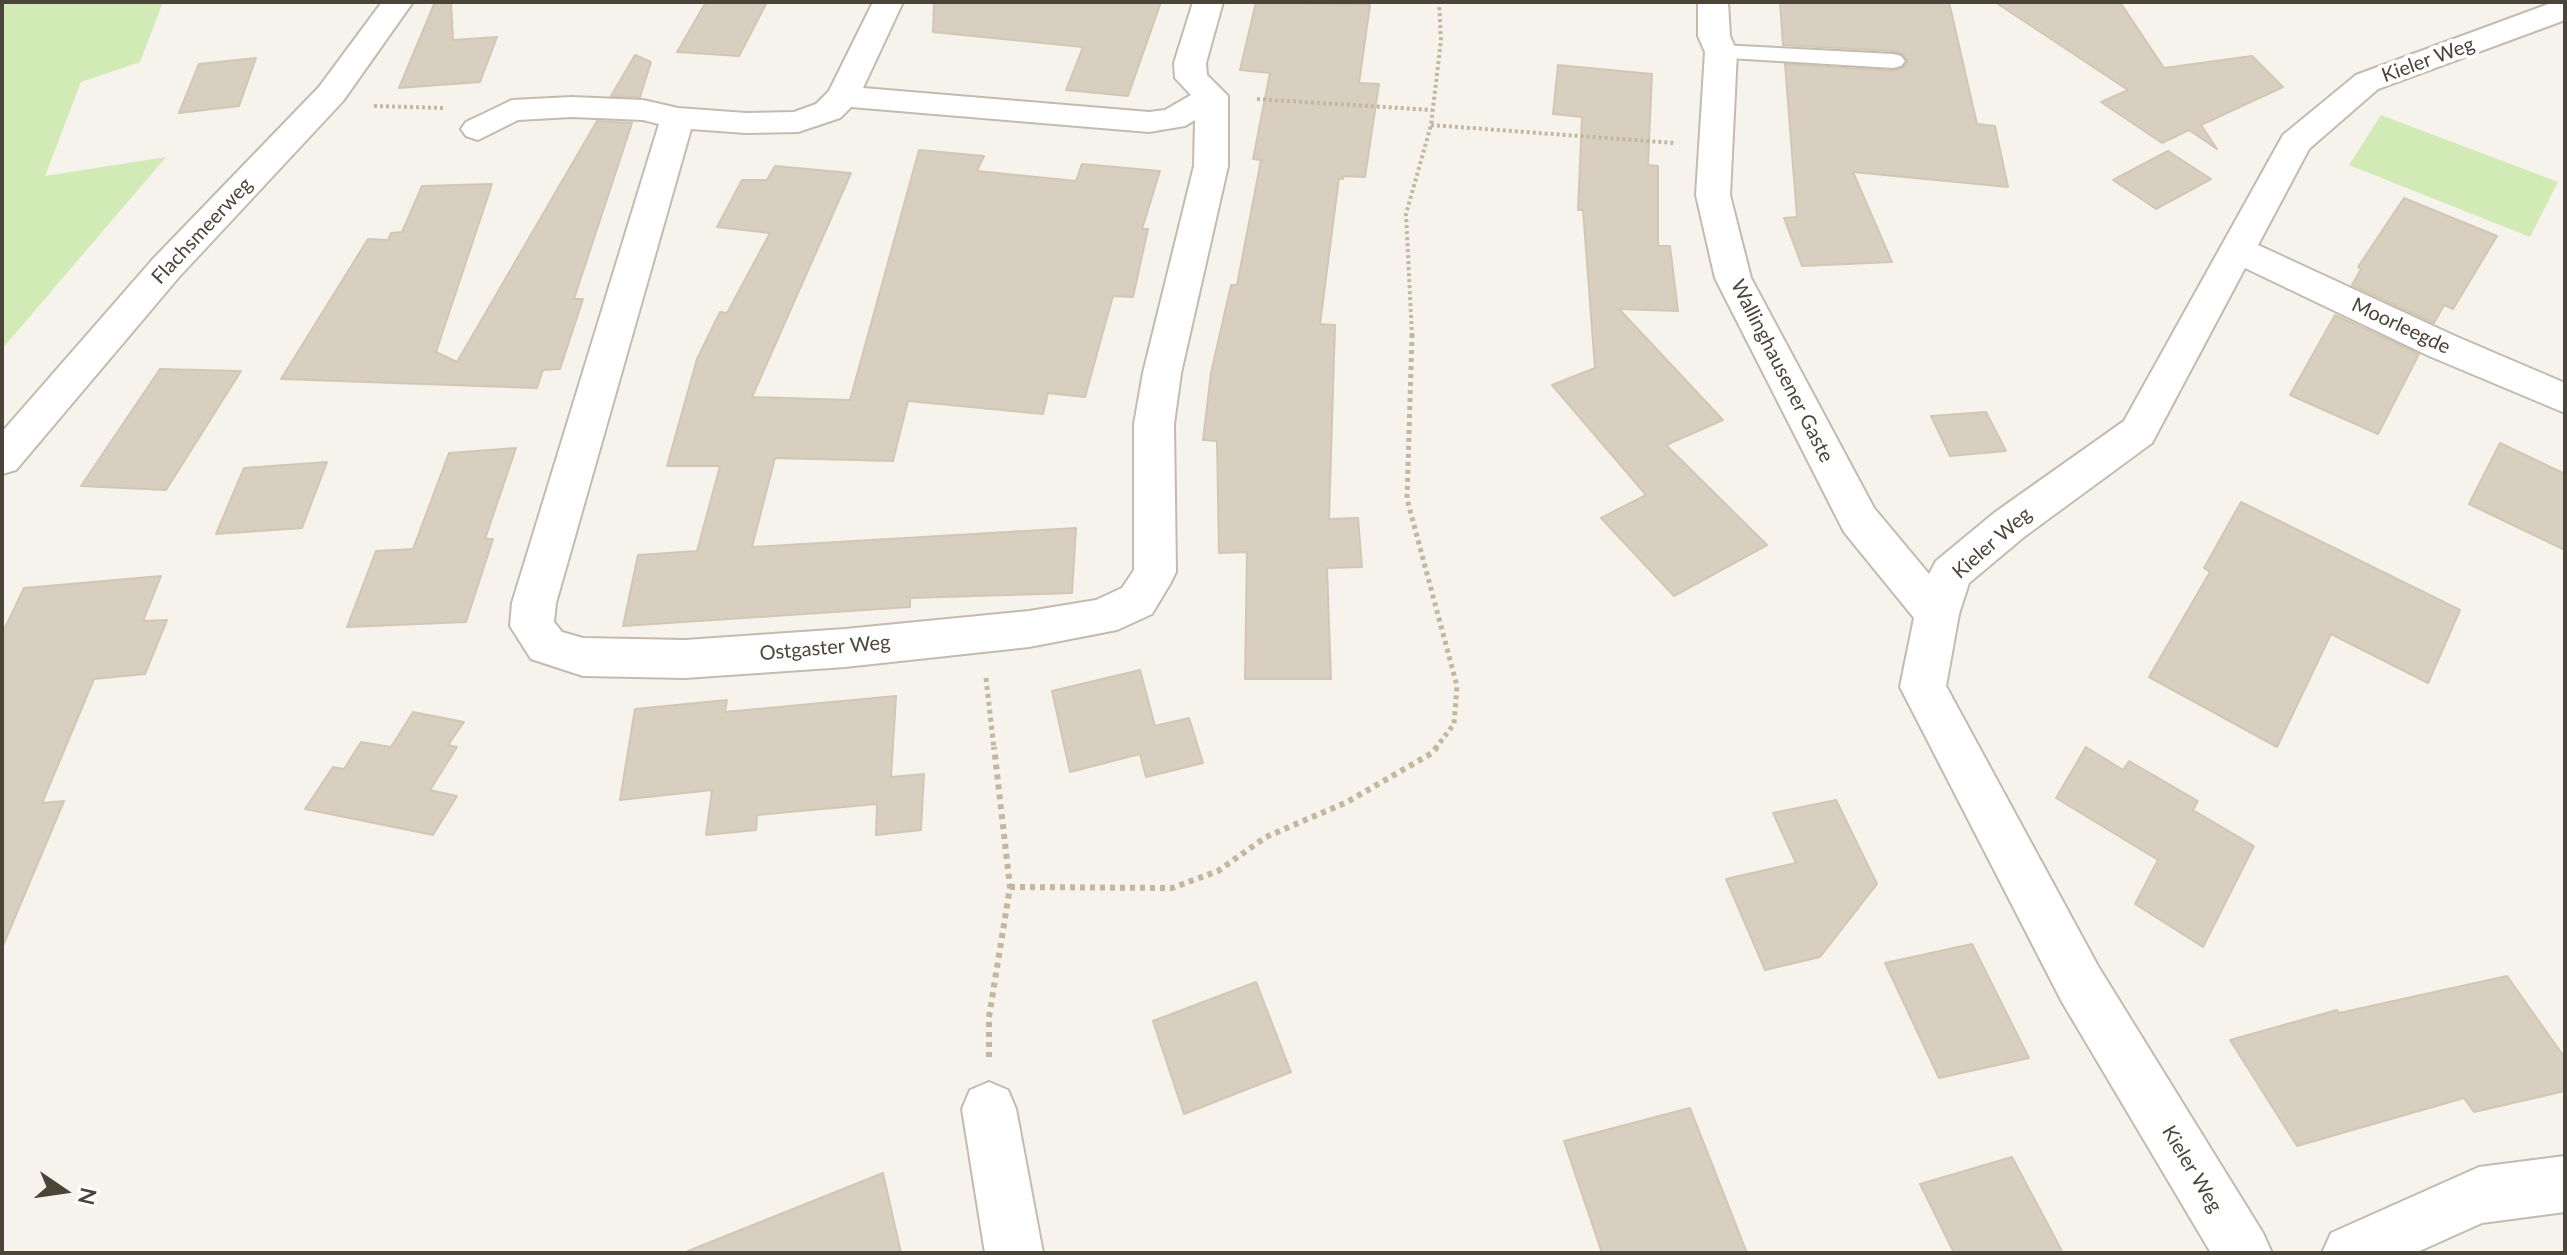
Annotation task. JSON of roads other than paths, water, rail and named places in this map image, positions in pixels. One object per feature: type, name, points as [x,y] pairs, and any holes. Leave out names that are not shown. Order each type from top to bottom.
[{"type":"street","name":"Flachsmeerweg","points":[[2,459],[166,268],[321,105],[398,2]]},
{"type":"street","points":[[478,129],[512,110],[572,107],[643,110],[678,118],[746,123],[798,122],[828,111],[843,96],[888,2]]},
{"type":"street","points":[[843,96],[1149,122],[1173,119],[1212,96],[1191,78],[1190,63],[1208,2]]},
{"type":"street","name":"Wallinghausener Gaste","points":[[1713,2],[1714,36],[1721,52],[1713,195],[1733,278],[1859,520],[1937,614]]},
{"type":"street","name":"Kieler Weg","points":[[2243,1253],[2080,984],[1923,687],[1937,614],[1951,573],[2009,525],[2138,432],[2295,143],[2367,82],[2565,9]]},
{"type":"street","name":"Ostgaster Weg","points":[[678,118],[534,603],[532,626],[547,646],[583,657],[670,659],[831,649],[981,634],[1102,617],[1137,601],[1155,572],[1154,424],[1162,373],[1211,166],[1212,96]]},
{"type":"street","name":"Moorleegde","points":[[2238,250],[2442,346],[2565,399]]},
{"type":"street","points":[[989,1109],[1014,1253]]},
{"type":"street","points":[[2351,1253],[2479,1195],[2565,1184]]},
{"type":"lane","points":[[1721,52],[1893,61]]}]
